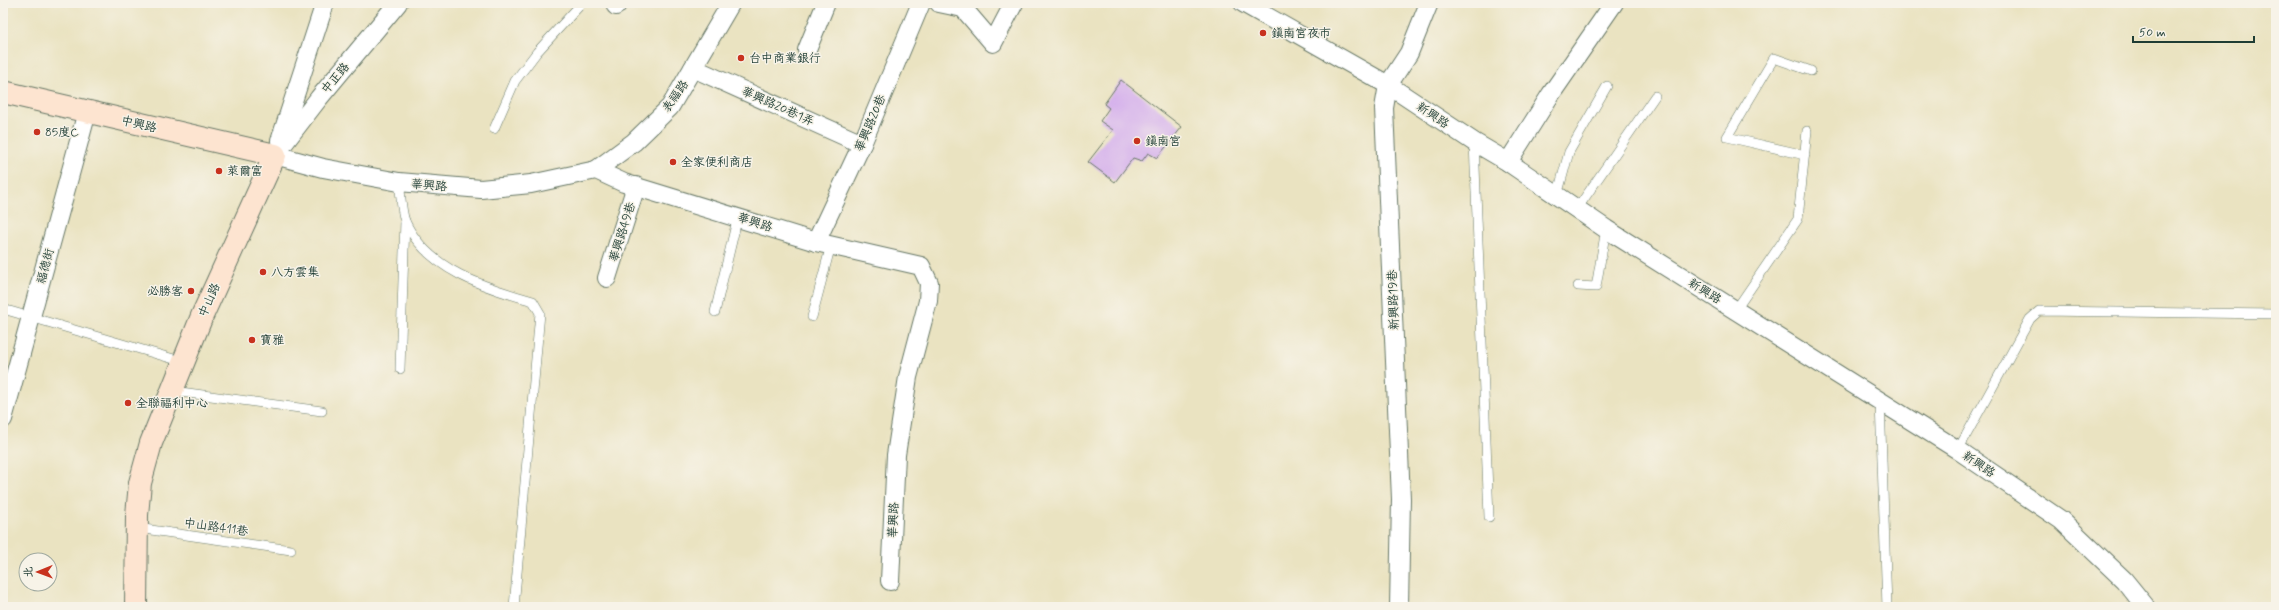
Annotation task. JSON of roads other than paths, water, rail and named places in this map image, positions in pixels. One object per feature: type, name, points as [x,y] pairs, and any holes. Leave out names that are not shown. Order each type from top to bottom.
[{"type":"street","name":"中山路","points":[[136,607],[137,528],[140,483],[151,443],[202,316],[275,155],[325,3]]},
{"type":"street","name":"中正路","points":[[275,155],[319,98],[398,3]]},
{"type":"street","name":"表福路","points":[[596,170],[634,142],[670,107],[731,3]]},
{"type":"street","points":[[807,50],[826,3]]},
{"type":"street","name":"華興路20巷","points":[[824,244],[862,144],[921,3]]},
{"type":"street","points":[[940,3],[962,8],[993,43],[1014,3]]},
{"type":"street","name":"新興路","points":[[1243,3],[1265,9],[1388,85],[1474,142],[1508,162],[1606,229],[1958,450],[2061,520],[2124,580],[2146,607]]},
{"type":"street","name":"新興路19巷","points":[[1399,607],[1401,499],[1384,108],[1388,85],[1409,52],[1429,3]]},
{"type":"street","points":[[1508,162],[1550,94],[1614,3]]},
{"type":"street","name":"華興路20巷1弄","points":[[693,68],[862,144]]},
{"type":"street","name":"中興路","points":[[3,92],[275,155]]},
{"type":"street","name":"福德街","points":[[3,419],[87,112]]},
{"type":"street","name":"華興路","points":[[275,155],[323,168],[399,182],[481,189],[531,184],[596,170],[624,183],[738,216],[824,244],[921,266],[929,283],[928,302],[908,377],[896,455],[890,581]]},
{"type":"street","name":"華興路49巷","points":[[607,278],[636,186]]},
{"type":"lane","points":[[494,128],[515,81],[537,52],[582,3]]},
{"type":"lane","points":[[1805,155],[1727,137],[1774,58],[1812,71]]},
{"type":"lane","points":[[1557,196],[1569,152],[1606,86]]},
{"type":"lane","points":[[1577,209],[1655,96]]},
{"type":"lane","points":[[1736,310],[1798,219],[1808,131]]},
{"type":"lane","points":[[1474,142],[1489,517]]},
{"type":"lane","points":[[399,182],[405,221],[400,369]]},
{"type":"lane","points":[[715,312],[738,216]]},
{"type":"lane","points":[[405,221],[421,245],[439,262],[465,277],[533,301],[540,313],[514,607]]},
{"type":"lane","points":[[1578,286],[1596,287],[1606,229]]},
{"type":"lane","points":[[812,316],[824,244]]},
{"type":"lane","points":[[3,309],[184,362]]},
{"type":"lane","points":[[1958,450],[2030,319],[2039,311],[2276,314]]},
{"type":"lane","points":[[172,391],[322,411]]},
{"type":"lane","points":[[1880,401],[1887,607]]},
{"type":"lane","name":"中山路411巷","points":[[137,528],[291,550]]},
{"type":"place","name":"鎮南宮夜市","points":[[1263,33]]},
{"type":"place","name":"台中商業銀行","points":[[741,58]]},
{"type":"place","name":"85度C","points":[[37,132]]},
{"type":"place","name":"鎮南宮","points":[[1137,141]]},
{"type":"place","name":"全家便利商店","points":[[673,162]]},
{"type":"place","name":"萊爾富","points":[[219,171]]},
{"type":"place","name":"八方雲集","points":[[263,272]]},
{"type":"place","name":"必勝客","points":[[191,291]]},
{"type":"place","name":"寶雅","points":[[252,340]]},
{"type":"place","name":"全聯福利中心","points":[[128,403]]}]
